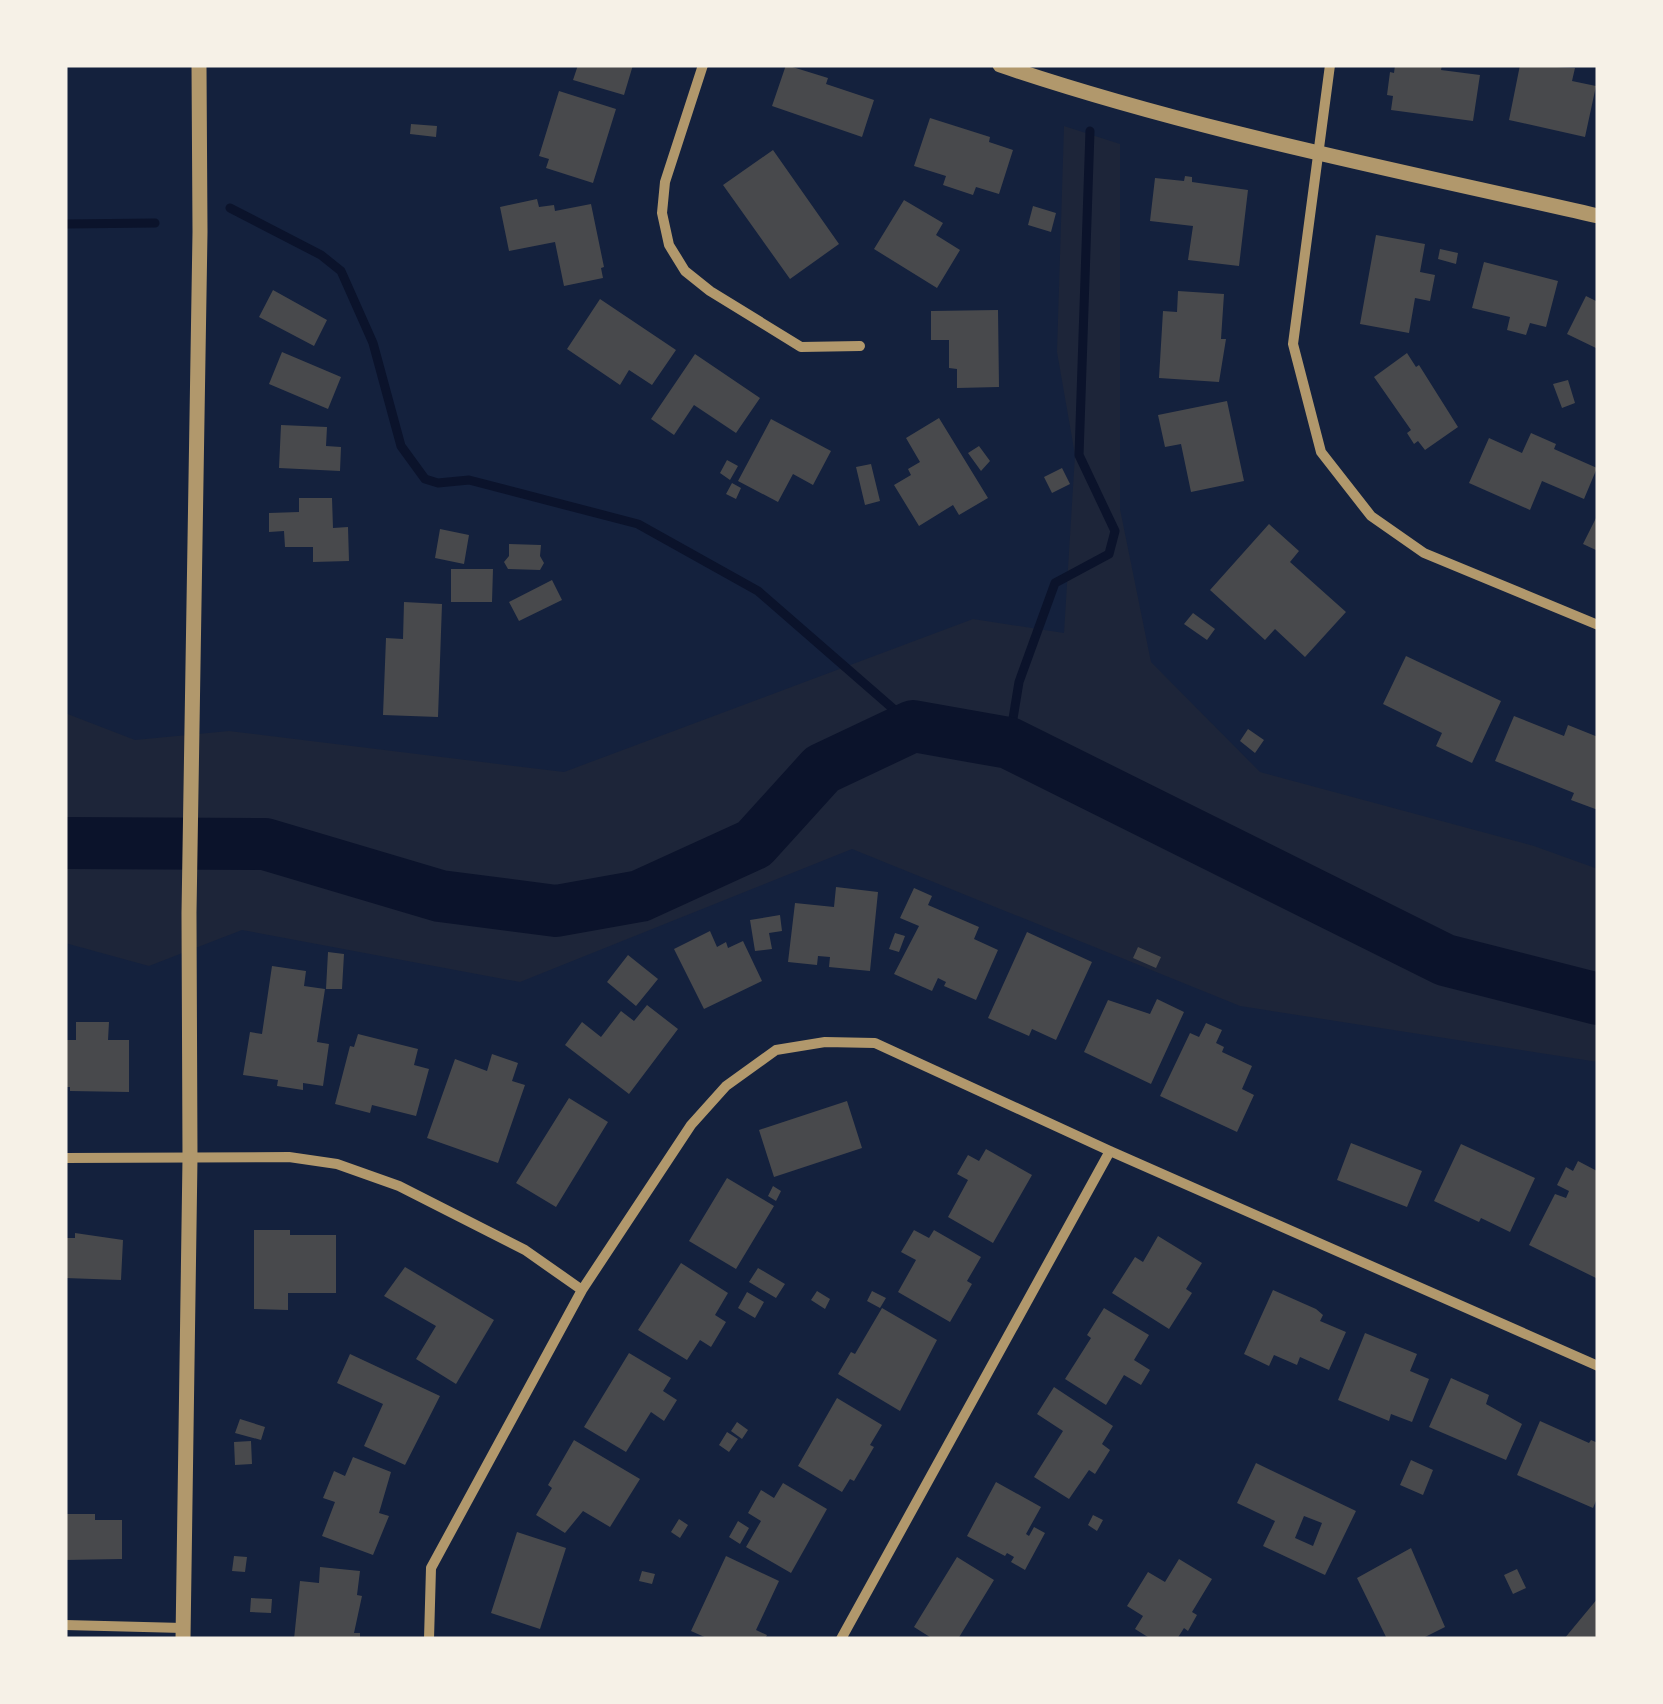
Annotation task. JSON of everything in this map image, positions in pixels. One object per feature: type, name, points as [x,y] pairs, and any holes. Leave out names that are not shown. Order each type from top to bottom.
[{"type":"street","points":[[65,1625],[183,1634],[199,65]]},
{"type":"street","points":[[704,65],[665,182],[662,213],[669,244],[685,271],[710,291],[801,347],[860,346]]},
{"type":"street","points":[[1000,65],[1087,94],[1317,152],[1598,216]]},
{"type":"street","points":[[1330,65],[1293,344],[1321,452],[1370,516],[1424,553],[1598,625]]},
{"type":"street","points":[[429,1639],[432,1568],[582,1290],[691,1126],[726,1086],[776,1050],[825,1042],[876,1043],[1110,1151],[1598,1366]]},
{"type":"street","points":[[841,1639],[1110,1151]]},
{"type":"street","points":[[65,1158],[289,1156],[337,1164],[399,1186],[509,1242],[582,1290]]},
{"type":"shaded area","points":[[1064,126],[1120,144],[1120,509],[1151,662],[1260,772],[1534,846],[1598,869],[1598,1062],[1240,1006],[852,849],[520,982],[242,930],[149,966],[65,943],[65,713],[135,740],[229,731],[564,772],[973,619],[1064,633],[1075,455],[1057,352]]},
{"type":"building","points":[[578,65],[633,65],[624,95],[573,80]]},
{"type":"building","points":[[786,65],[828,78],[826,84],[874,100],[862,137],[772,106]]},
{"type":"building","points":[[1395,65],[1442,65],[1441,70],[1480,75],[1473,121],[1391,110],[1393,96],[1387,95],[1390,72],[1394,73]]},
{"type":"building","points":[[1520,65],[1575,68],[1572,81],[1596,86],[1585,137],[1509,120]]},
{"type":"building","points":[[559,91],[616,109],[593,183],[546,168],[549,159],[539,156]]},
{"type":"building","points":[[930,118],[990,137],[989,142],[1013,150],[999,194],[976,187],[973,195],[943,185],[946,176],[914,166]]},
{"type":"building","points":[[411,124],[437,126],[436,137],[410,134]]},
{"type":"building","points":[[773,150],[839,244],[790,279],[723,185]]},
{"type":"building","points":[[1185,176],[1192,177],[1192,182],[1248,190],[1239,266],[1188,260],[1193,226],[1150,221],[1155,178],[1184,181]]},
{"type":"building","points":[[537,199],[539,207],[554,205],[555,211],[591,204],[603,278],[564,286],[555,242],[509,251],[500,207]]},
{"type":"building","points":[[904,200],[943,223],[936,235],[960,250],[937,288],[874,249]]},
{"type":"building","points":[[1033,206],[1056,213],[1051,232],[1028,225]]},
{"type":"building","points":[[1376,235],[1425,244],[1420,272],[1435,275],[1430,301],[1415,298],[1409,333],[1360,324]]},
{"type":"building","points":[[1440,249],[1458,253],[1456,264],[1438,259]]},
{"type":"building","points":[[1484,262],[1558,281],[1546,327],[1530,323],[1526,335],[1507,330],[1510,317],[1472,308]]},
{"type":"building","points":[[273,290],[327,320],[314,346],[259,317]]},
{"type":"building","points":[[1178,291],[1224,294],[1221,339],[1226,339],[1219,382],[1159,378],[1163,311],[1177,312]]},
{"type":"building","points":[[1586,296],[1598,302],[1598,349],[1567,334]]},
{"type":"building","points":[[600,299],[676,350],[652,385],[629,370],[620,385],[567,349]]},
{"type":"building","points":[[998,310],[999,387],[957,388],[957,369],[949,368],[949,340],[931,340],[931,311]]},
{"type":"building","points":[[282,352],[341,377],[328,409],[269,384]]},
{"type":"building","points":[[1407,353],[1416,367],[1419,365],[1458,427],[1425,450],[1418,441],[1414,444],[1407,433],[1411,430],[1374,377]]},
{"type":"building","points":[[695,354],[760,398],[736,433],[694,405],[674,435],[651,419]]},
{"type":"building","points":[[1568,380],[1575,403],[1562,408],[1553,384]]},
{"type":"building","points":[[1227,401],[1244,481],[1191,492],[1181,444],[1165,447],[1158,415]]},
{"type":"building","points":[[939,418],[988,498],[959,515],[953,505],[919,526],[894,485],[911,475],[908,469],[920,462],[906,438]]},
{"type":"building","points":[[771,419],[831,451],[813,485],[793,474],[778,502],[738,481]]},
{"type":"building","points":[[281,425],[327,427],[326,446],[341,447],[340,471],[279,468]]},
{"type":"building","points":[[1531,433],[1556,444],[1554,449],[1597,468],[1584,499],[1542,481],[1530,510],[1469,483],[1489,438],[1522,453]]},
{"type":"building","points":[[979,446],[990,461],[981,471],[968,453]]},
{"type":"building","points":[[727,460],[738,466],[730,480],[720,473]]},
{"type":"building","points":[[871,464],[880,501],[865,505],[856,467]]},
{"type":"building","points":[[1062,468],[1070,484],[1052,493],[1044,477]]},
{"type":"building","points":[[732,483],[741,488],[736,499],[726,494]]},
{"type":"building","points":[[299,498],[332,498],[333,528],[348,527],[349,561],[313,562],[313,547],[285,547],[284,531],[269,532],[269,513],[299,512]]},
{"type":"building","points":[[1598,514],[1598,551],[1583,544]]},
{"type":"building","points":[[1269,524],[1299,551],[1290,562],[1346,612],[1305,657],[1275,629],[1265,640],[1210,590]]},
{"type":"building","points":[[440,529],[469,535],[464,564],[435,558]]},
{"type":"building","points":[[509,544],[541,545],[544,563],[540,570],[508,569],[504,562],[509,556]]},
{"type":"building","points":[[451,569],[493,569],[492,602],[451,602]]},
{"type":"building","points":[[552,580],[562,600],[519,621],[509,602]]},
{"type":"building","points":[[404,602],[442,604],[438,717],[383,715],[386,638],[403,639]]},
{"type":"building","points":[[1193,613],[1215,629],[1207,640],[1184,624]]},
{"type":"building","points":[[1406,656],[1501,701],[1472,763],[1436,746],[1442,733],[1383,704]]},
{"type":"building","points":[[1514,716],[1564,736],[1568,725],[1598,737],[1598,810],[1571,800],[1574,793],[1495,761]]},
{"type":"building","points":[[1248,729],[1264,740],[1255,753],[1240,741]]},
{"type":"building","points":[[836,887],[878,892],[870,971],[829,967],[830,957],[818,956],[817,965],[788,962],[795,903],[834,907]]},
{"type":"building","points":[[914,888],[932,896],[928,905],[979,927],[974,939],[998,950],[976,1000],[944,986],[946,982],[938,978],[932,991],[894,974],[919,926],[900,918]]},
{"type":"building","points":[[780,915],[782,931],[769,933],[772,949],[755,951],[750,920]]},
{"type":"building","points":[[710,931],[717,947],[726,942],[728,948],[743,941],[762,981],[704,1009],[674,949]]},
{"type":"building","points":[[1027,932],[1092,962],[1056,1040],[1032,1029],[1029,1036],[988,1018]]},
{"type":"building","points":[[895,933],[905,936],[899,952],[889,949]]},
{"type":"building","points":[[1138,947],[1161,957],[1156,968],[1133,958]]},
{"type":"building","points":[[328,952],[344,954],[342,989],[326,989]]},
{"type":"building","points":[[628,955],[658,979],[636,1006],[607,982]]},
{"type":"building","points":[[272,966],[306,971],[304,986],[325,989],[317,1042],[329,1044],[323,1086],[303,1083],[303,1090],[277,1086],[278,1080],[243,1075],[250,1032],[262,1034]]},
{"type":"building","points":[[1157,999],[1184,1012],[1151,1084],[1084,1052],[1108,1000],[1150,1014]]},
{"type":"building","points":[[647,1005],[678,1029],[629,1094],[565,1045],[582,1022],[601,1037],[621,1011],[634,1021]]},
{"type":"building","points":[[76,1022],[109,1022],[108,1040],[129,1040],[129,1092],[70,1091],[70,1087],[65,1087],[65,1040],[76,1040]]},
{"type":"building","points":[[1206,1023],[1222,1030],[1216,1043],[1224,1047],[1222,1052],[1252,1066],[1242,1089],[1254,1095],[1237,1132],[1160,1096],[1190,1033],[1199,1037]]},
{"type":"building","points":[[358,1034],[418,1049],[414,1065],[429,1069],[416,1116],[372,1105],[370,1113],[335,1104],[350,1046],[354,1047]]},
{"type":"building","points":[[492,1054],[518,1063],[512,1081],[525,1085],[498,1163],[427,1138],[455,1059],[487,1071]]},
{"type":"building","points":[[569,1098],[608,1122],[556,1207],[516,1183]]},
{"type":"building","points":[[847,1101],[862,1148],[774,1177],[759,1130]]},
{"type":"building","points":[[1351,1143],[1422,1171],[1407,1207],[1337,1180]]},
{"type":"building","points":[[1461,1144],[1535,1178],[1510,1232],[1434,1201]]},
{"type":"building","points":[[986,1149],[1032,1175],[993,1243],[948,1217],[968,1180],[957,1174],[968,1155],[979,1161]]},
{"type":"building","points":[[1578,1161],[1597,1171],[1598,1176],[1598,1279],[1529,1245],[1555,1194],[1566,1198],[1569,1191],[1557,1185],[1566,1167],[1573,1171]]},
{"type":"building","points":[[727,1178],[774,1206],[736,1269],[689,1241]]},
{"type":"building","points":[[773,1186],[781,1191],[776,1201],[768,1196]]},
{"type":"building","points":[[254,1230],[336,1235],[336,1293],[288,1293],[288,1310],[254,1309]]},
{"type":"building","points":[[914,1230],[929,1238],[934,1230],[981,1257],[967,1281],[972,1284],[950,1322],[898,1292],[916,1260],[901,1252]]},
{"type":"building","points":[[75,1233],[123,1240],[121,1280],[65,1278],[65,1238],[75,1238]]},
{"type":"building","points":[[1158,1236],[1202,1263],[1186,1289],[1192,1293],[1169,1329],[1112,1293],[1135,1257],[1143,1262]]},
{"type":"building","points":[[681,1263],[728,1293],[715,1315],[726,1322],[711,1347],[700,1340],[687,1360],[638,1330]]},
{"type":"building","points":[[405,1267],[494,1320],[456,1384],[416,1359],[436,1326],[384,1296]]},
{"type":"building","points":[[758,1268],[785,1284],[776,1298],[749,1282]]},
{"type":"building","points":[[1273,1290],[1316,1309],[1323,1315],[1320,1321],[1346,1332],[1329,1370],[1300,1357],[1297,1365],[1274,1355],[1269,1366],[1244,1354]]},
{"type":"building","points":[[817,1291],[830,1299],[825,1309],[811,1300]]},
{"type":"building","points":[[872,1291],[886,1298],[880,1308],[867,1301]]},
{"type":"building","points":[[747,1292],[764,1302],[755,1318],[738,1308]]},
{"type":"building","points":[[882,1308],[937,1340],[900,1411],[838,1374],[851,1352],[855,1354]]},
{"type":"building","points":[[1104,1308],[1149,1335],[1134,1360],[1150,1370],[1141,1385],[1124,1375],[1106,1405],[1065,1379],[1091,1338],[1087,1335]]},
{"type":"building","points":[[1365,1333],[1417,1354],[1410,1371],[1429,1379],[1412,1422],[1391,1414],[1389,1421],[1338,1400]]},
{"type":"building","points":[[629,1353],[671,1378],[663,1391],[677,1400],[664,1421],[651,1412],[626,1452],[584,1427]]},
{"type":"building","points":[[350,1354],[440,1396],[405,1465],[364,1446],[383,1404],[337,1383]]},
{"type":"building","points":[[1451,1378],[1489,1395],[1486,1404],[1522,1424],[1506,1460],[1429,1427]]},
{"type":"building","points":[[1054,1387],[1113,1426],[1102,1444],[1110,1450],[1095,1474],[1089,1470],[1069,1499],[1034,1477],[1063,1431],[1037,1414]]},
{"type":"building","points":[[837,1398],[882,1425],[854,1481],[850,1479],[842,1492],[798,1466]]},
{"type":"building","points":[[240,1419],[265,1427],[261,1440],[235,1433]]},
{"type":"building","points":[[1540,1421],[1589,1443],[1598,1443],[1598,1496],[1593,1508],[1517,1475]]},
{"type":"building","points":[[737,1422],[748,1430],[742,1439],[731,1431]]},
{"type":"building","points":[[727,1432],[738,1439],[729,1452],[719,1445]]},
{"type":"building","points":[[574,1440],[640,1479],[610,1527],[583,1511],[565,1533],[536,1515]]},
{"type":"building","points":[[251,1441],[252,1464],[235,1465],[234,1442]]},
{"type":"building","points":[[353,1457],[391,1472],[379,1513],[389,1516],[373,1555],[322,1536],[335,1502],[323,1498],[334,1471],[345,1476]]},
{"type":"building","points":[[1411,1460],[1433,1470],[1423,1495],[1400,1485]]},
{"type":"building","points":[[1256,1463],[1356,1511],[1325,1575],[1263,1546],[1275,1521],[1237,1503]],"holes":[[[1304,1516],[1322,1523],[1313,1546],[1295,1538]]]},
{"type":"building","points":[[996,1482],[1041,1507],[1026,1534],[1029,1536],[1034,1527],[1045,1533],[1025,1570],[1011,1562],[1014,1557],[967,1536]]},
{"type":"building","points":[[783,1483],[827,1509],[791,1573],[746,1547],[761,1521],[748,1513],[761,1490],[774,1498]]},
{"type":"building","points":[[65,1514],[95,1514],[95,1520],[122,1520],[122,1559],[65,1560]]},
{"type":"building","points":[[1093,1515],[1103,1520],[1097,1531],[1088,1525]]},
{"type":"building","points":[[679,1519],[688,1525],[680,1538],[671,1532]]},
{"type":"building","points":[[738,1521],[749,1528],[740,1544],[729,1537]]},
{"type":"building","points":[[517,1532],[566,1548],[540,1629],[491,1613]]},
{"type":"building","points":[[1411,1548],[1445,1627],[1421,1639],[1387,1639],[1357,1578]]},
{"type":"building","points":[[234,1556],[247,1557],[245,1572],[232,1571]]},
{"type":"building","points":[[726,1556],[779,1581],[756,1630],[767,1635],[765,1639],[709,1639],[691,1631]]},
{"type":"building","points":[[957,1557],[994,1580],[958,1639],[933,1639],[914,1627]]},
{"type":"building","points":[[1179,1559],[1212,1579],[1192,1612],[1197,1615],[1188,1631],[1184,1628],[1177,1639],[1151,1639],[1135,1629],[1143,1616],[1127,1606],[1148,1572],[1165,1582]]},
{"type":"building","points":[[320,1567],[360,1571],[357,1595],[362,1596],[354,1633],[360,1633],[360,1639],[294,1639],[300,1581],[319,1583]]},
{"type":"building","points":[[1517,1569],[1526,1588],[1513,1594],[1504,1575]]},
{"type":"building","points":[[642,1571],[655,1574],[652,1584],[639,1581]]},
{"type":"building","points":[[251,1598],[272,1599],[271,1613],[250,1612]]},
{"type":"building","points":[[1598,1598],[1598,1639],[1564,1639]]},
{"type":"waterway","points":[[1009,743],[1019,682],[1055,583],[1109,554],[1115,531],[1079,455],[1090,131]]},
{"type":"waterway","points":[[230,208],[321,255],[341,271],[373,343],[401,446],[425,479],[438,483],[469,480],[638,524],[758,591],[913,726]]},
{"type":"waterway","points":[[65,224],[155,223]]},
{"type":"waterway","points":[[65,843],[265,844],[440,896],[556,911],[640,896],[754,844],[822,769],[913,726],[1009,743],[1445,960],[1598,999]]}]
